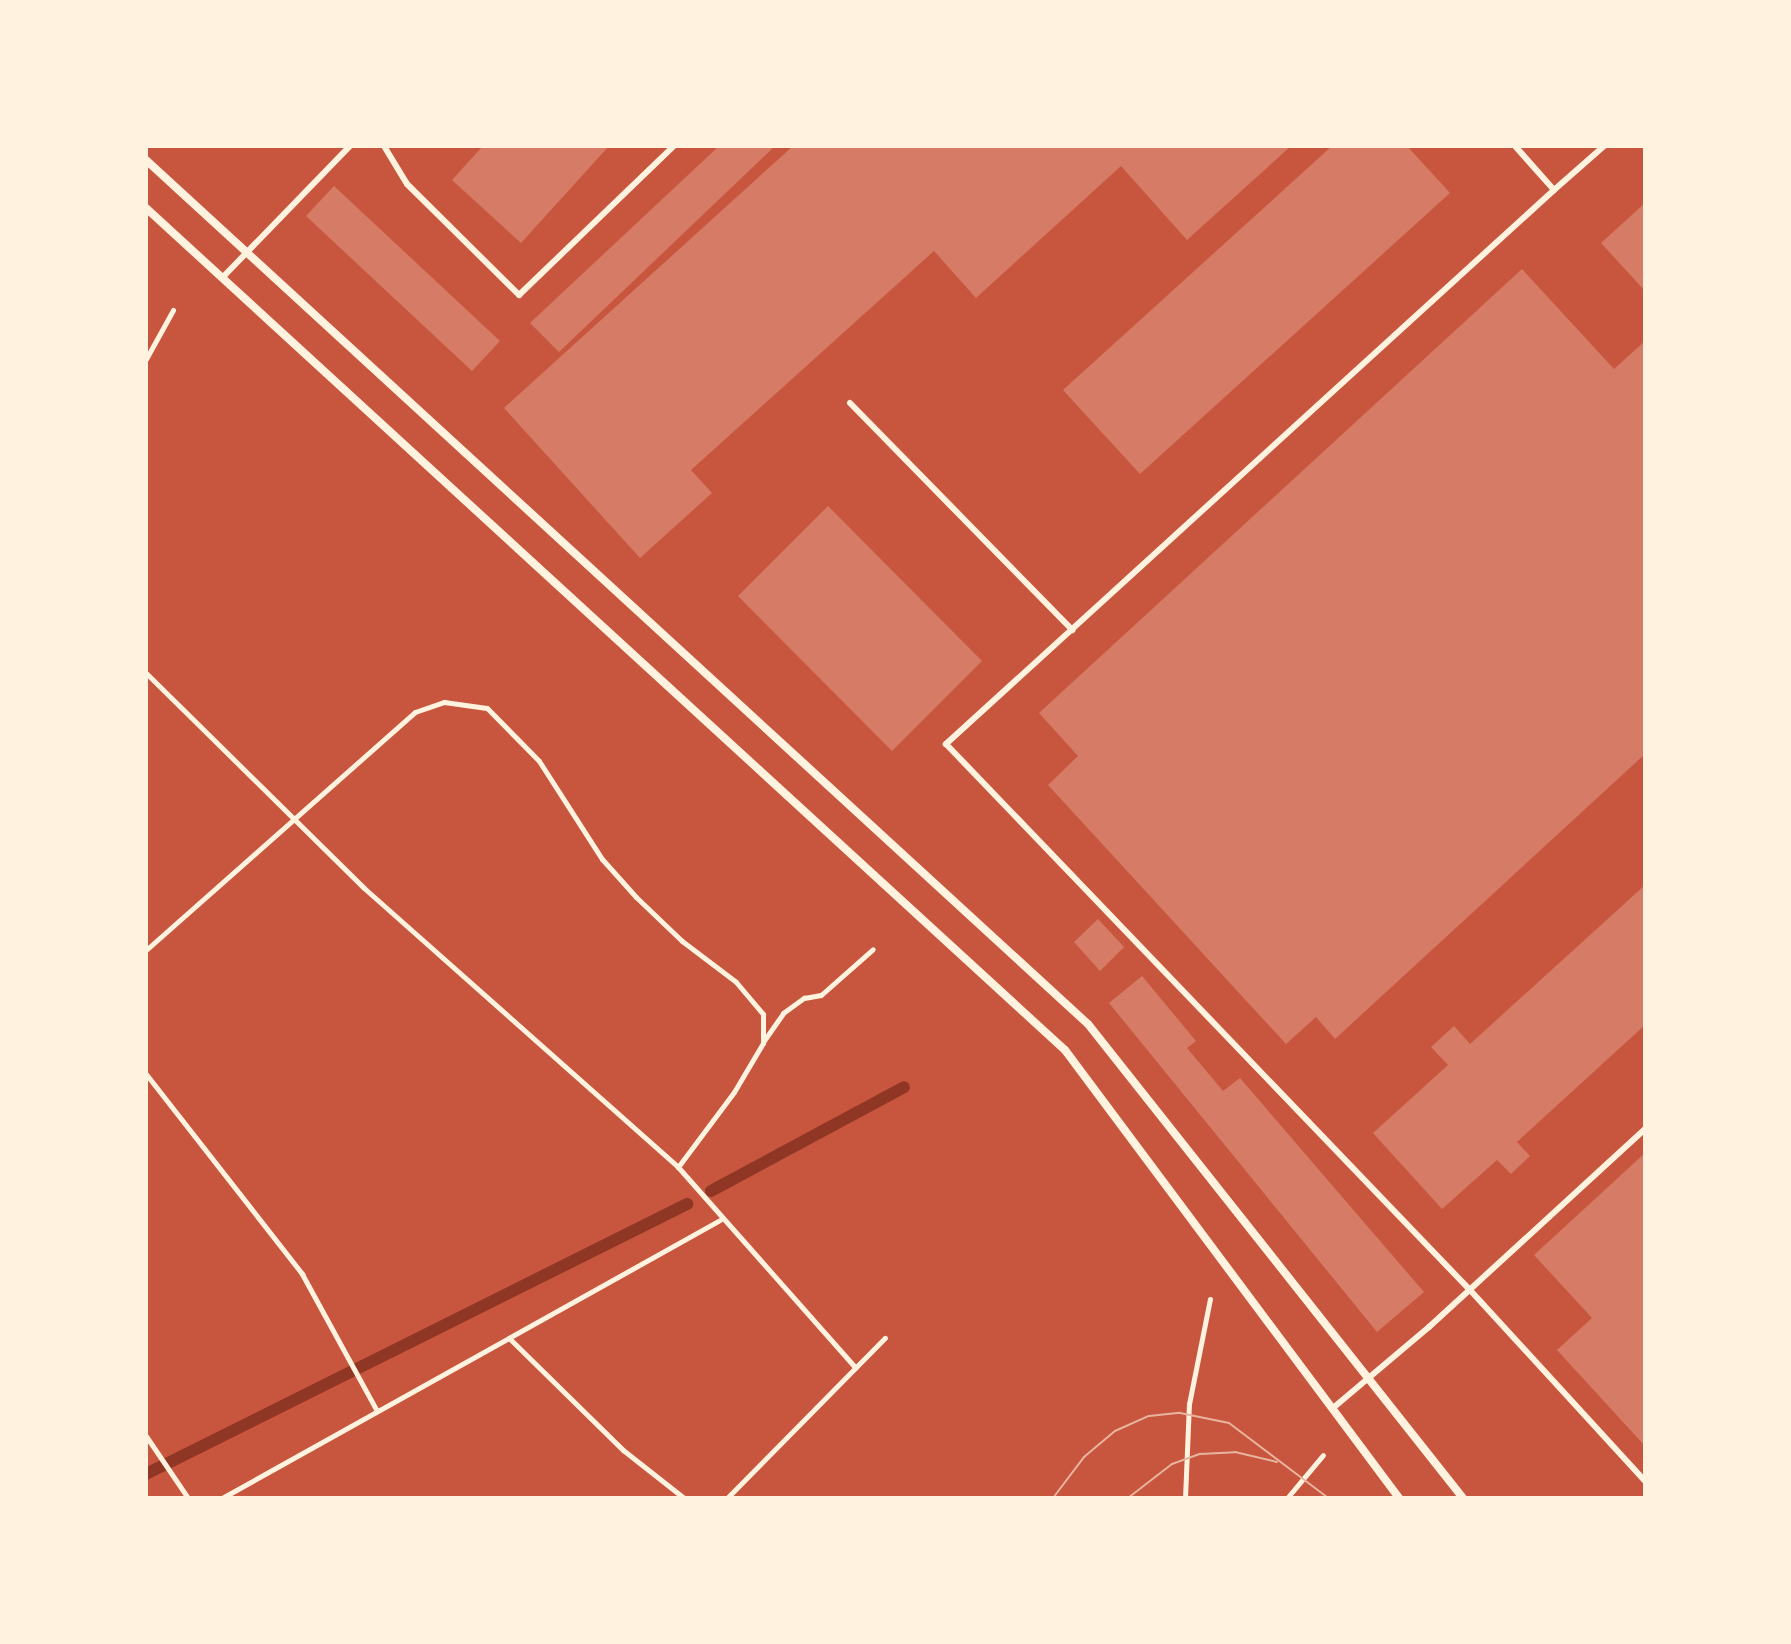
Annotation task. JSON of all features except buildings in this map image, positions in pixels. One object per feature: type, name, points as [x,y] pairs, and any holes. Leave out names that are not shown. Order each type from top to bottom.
[{"type":"street","points":[[146,160],[1088,1024],[1463,1498]]},
{"type":"street","points":[[146,208],[1065,1050],[1399,1498]]},
{"type":"lane","points":[[222,278],[350,146]]},
{"type":"lane","points":[[384,146],[407,184],[519,295],[674,146]]},
{"type":"lane","points":[[1515,146],[1554,190]]},
{"type":"lane","points":[[1604,146],[946,744],[1470,1290],[1645,1481]]},
{"type":"lane","points":[[850,403],[1072,630]]},
{"type":"lane","points":[[1333,1408],[1470,1290],[1645,1129]]},
{"type":"path","points":[[146,359],[173,310]]},
{"type":"path","points":[[146,673],[507,1020],[678,1167],[720,1220],[856,1368]]},
{"type":"path","points":[[146,950],[334,778],[415,712],[444,702],[487,708],[539,761],[602,859],[636,897],[682,941],[736,982],[763,1014],[763,1043]]},
{"type":"path","points":[[678,1167],[734,1092],[783,1013],[804,998],[821,995],[873,949]]},
{"type":"path","points":[[146,1074],[302,1274],[377,1411]]},
{"type":"path","points":[[222,1498],[720,1220]]},
{"type":"path","points":[[1185,1498],[1189,1404],[1210,1299]]},
{"type":"path","points":[[509,1338],[623,1450],[684,1498]]},
{"type":"path","points":[[727,1498],[885,1338]]},
{"type":"path","points":[[146,1436],[188,1498]]},
{"type":"path","points":[[1287,1498],[1323,1455]]},
{"type":"waterway","points":[[711,1191],[904,1087]]},
{"type":"waterway","points":[[146,1474],[687,1204]]},
{"type":"tram line","points":[[1053,1498],[1084,1457],[1115,1431],[1149,1416],[1180,1413],[1229,1423],[1328,1498]]},
{"type":"tram line","points":[[1128,1498],[1172,1464],[1200,1454],[1235,1452],[1277,1462]]}]
